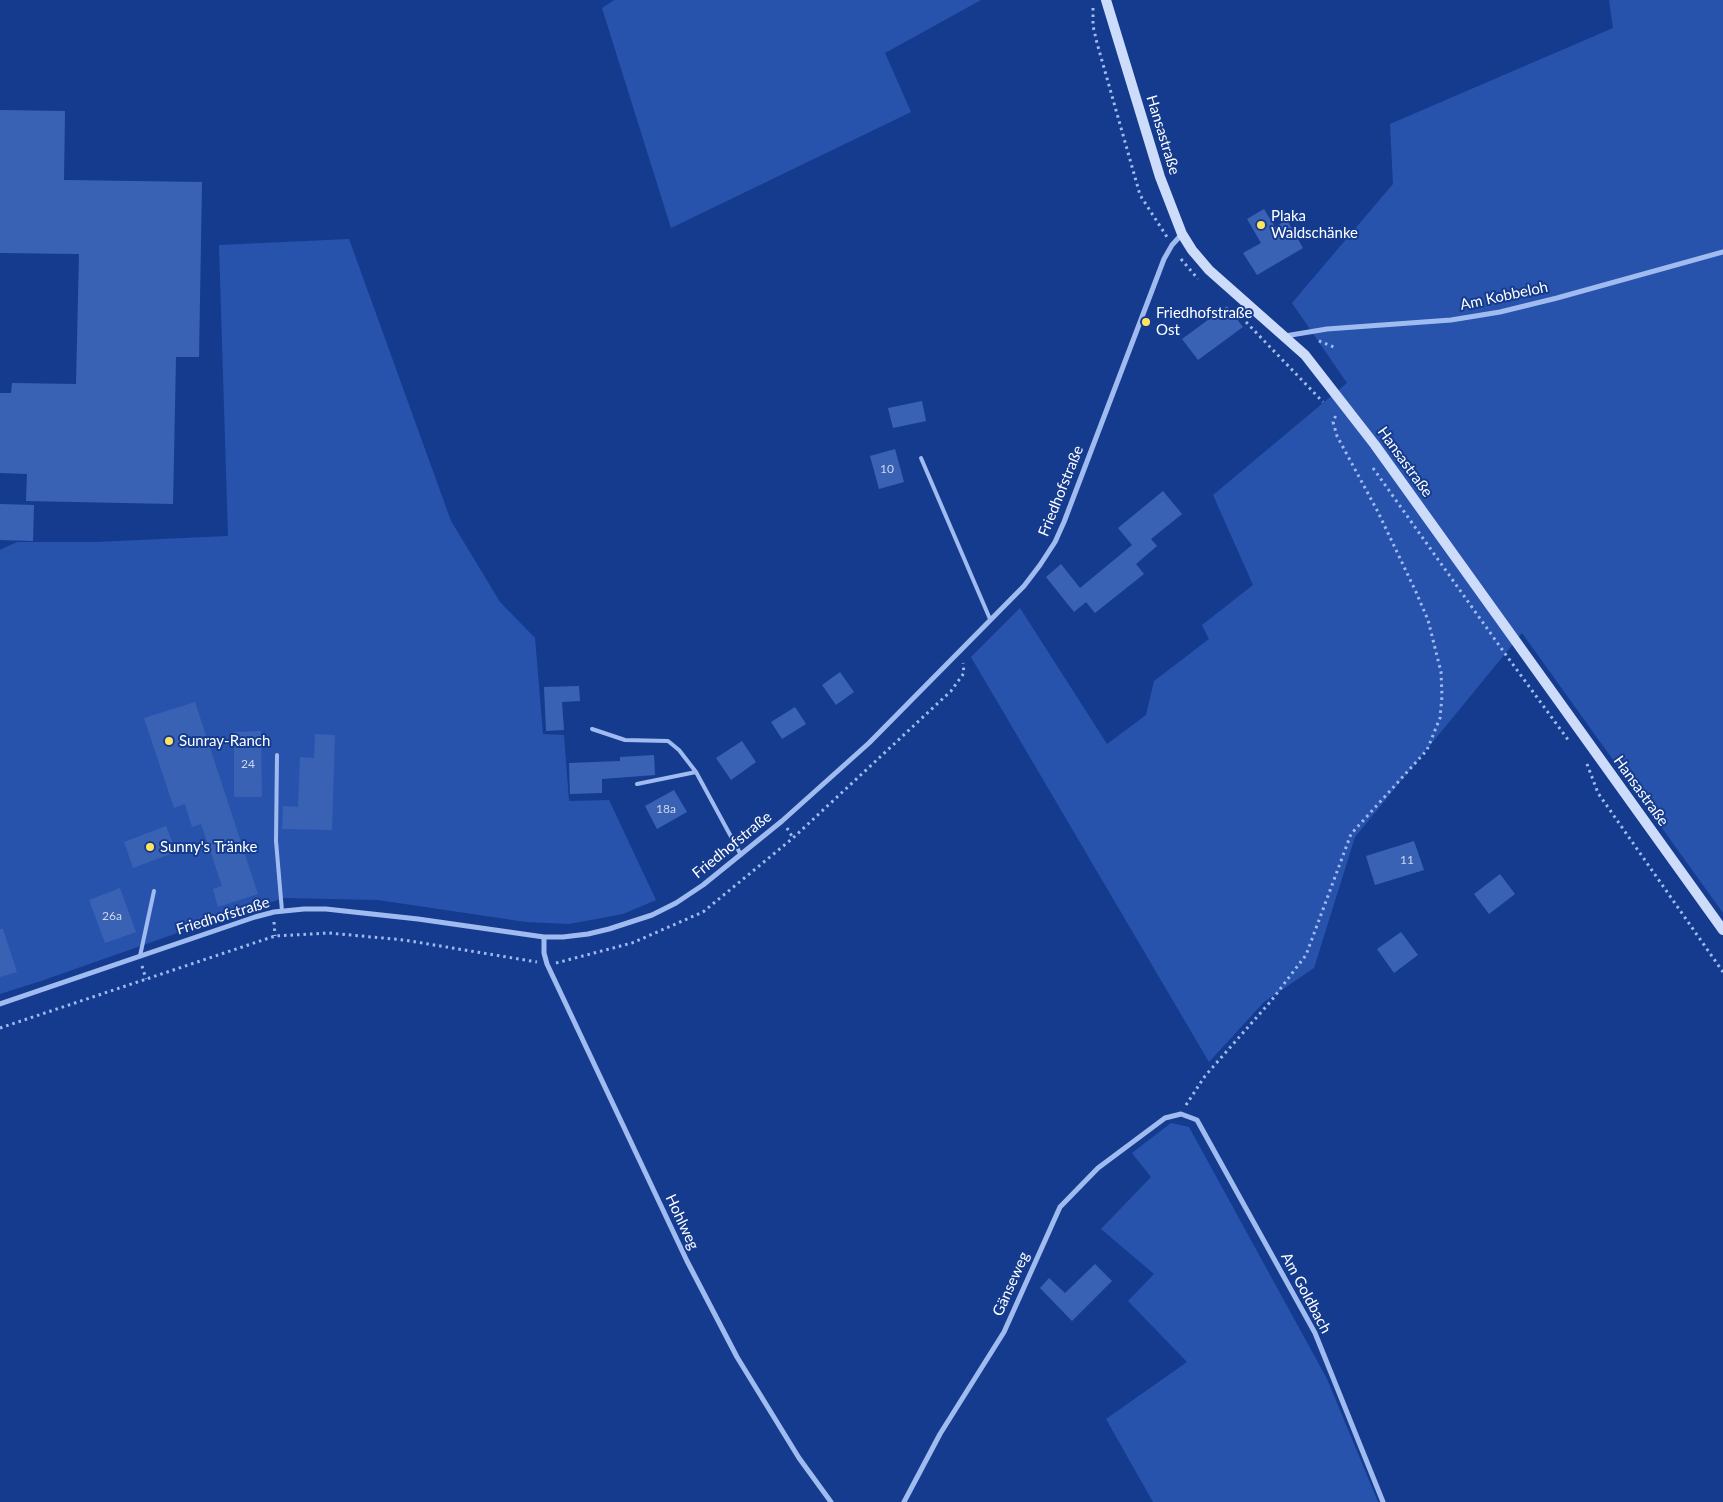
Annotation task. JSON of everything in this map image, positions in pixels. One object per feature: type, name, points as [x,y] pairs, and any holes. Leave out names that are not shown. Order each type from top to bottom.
[{"type":"street","name":"Hansastraße","points":[[1106,0],[1160,178],[1182,234],[1192,250],[1209,270],[1305,355],[1375,445],[1723,930]]},
{"type":"street","name":"Friedhofstraße","points":[[0,1004],[255,917],[282,911],[304,909],[352,911],[544,937],[588,934],[652,915],[676,903],[703,885],[741,855],[869,743],[1024,586],[1040,565],[1058,535],[1164,259],[1172,244],[1182,234]]},
{"type":"street","name":"Am Kobbeloh","points":[[1285,336],[1327,329],[1451,320],[1500,312],[1558,298],[1723,252]]},
{"type":"street","name":"Hohlweg","points":[[544,937],[544,953],[547,964],[687,1261],[737,1358],[799,1458],[830,1502]]},
{"type":"street","name":"Gänseweg","points":[[904,1502],[940,1434],[1004,1332],[1060,1207],[1098,1168],[1165,1118],[1181,1114]]},
{"type":"street","name":"Am Goldbach","points":[[1181,1114],[1197,1120],[1315,1333],[1383,1502]]},
{"type":"lane","points":[[921,458],[990,619]]},
{"type":"lane","points":[[592,729],[625,740],[668,741],[679,750],[696,772],[741,855]]},
{"type":"lane","points":[[278,755],[276,841],[282,911]]},
{"type":"lane","points":[[637,784],[696,772]]},
{"type":"lane","points":[[140,956],[154,891]]},
{"type":"path","points":[[1093,6],[1093,26],[1097,43],[1140,195],[1172,244]]},
{"type":"path","points":[[1259,338],[1325,404]]},
{"type":"path","points":[[1331,410],[1341,424]]},
{"type":"path","points":[[1181,1114],[1205,1076],[1271,1001],[1306,955],[1351,834],[1427,750],[1440,718],[1442,696],[1441,672],[1428,620],[1378,512],[1338,436],[1333,422],[1336,417]]},
{"type":"path","points":[[1369,462],[1495,640],[1574,747]]},
{"type":"path","points":[[1586,762],[1598,793],[1723,972]]},
{"type":"path","points":[[0,1028],[275,936],[329,933],[404,940],[547,964]]},
{"type":"shaded area","points":[[614,0],[981,0],[885,53],[911,112],[671,228],[602,8]]},
{"type":"shaded area","points":[[1609,0],[1723,0],[1723,913],[1522,633],[1355,837],[1314,968],[1264,1002],[1209,1062],[971,657],[1020,608],[1107,744],[1146,715],[1154,681],[1209,639],[1202,625],[1253,585],[1213,495],[1347,383],[1292,303],[1393,184],[1390,124],[1613,28]]},
{"type":"shaded area","points":[[349,239],[451,521],[500,602],[535,638],[543,734],[564,735],[569,801],[609,800],[656,900],[623,914],[569,924],[526,922],[378,900],[284,898],[0,994],[0,550],[17,542],[96,542],[228,536],[219,245]]},
{"type":"shaded area","points":[[1171,1123],[1189,1127],[1327,1379],[1378,1502],[1153,1502],[1106,1419],[1187,1362],[1128,1301],[1154,1274],[1101,1229],[1151,1177],[1132,1153]]},
{"type":"building","points":[[0,110],[65,111],[64,180],[202,182],[199,357],[176,357],[173,504],[26,501],[27,474],[0,473],[0,393],[11,393],[12,383],[76,384],[79,254],[0,253]]},
{"type":"building","points":[[1264,209],[1275,227],[1287,220],[1303,248],[1257,275],[1243,253],[1261,243],[1247,219]]},
{"type":"building","points":[[1227,306],[1243,327],[1198,360],[1182,339]]},
{"type":"building","points":[[922,401],[926,421],[893,428],[888,408]]},
{"type":"building","points":[[895,449],[904,482],[879,489],[870,456]]},
{"type":"building","points":[[1163,491],[1182,514],[1151,539],[1157,546],[1136,564],[1144,574],[1095,613],[1086,602],[1074,612],[1046,577],[1061,564],[1080,588],[1132,545],[1118,528]]},
{"type":"building","points":[[0,504],[34,505],[33,541],[0,540]]},
{"type":"building","points":[[840,672],[854,692],[836,705],[822,685]]},
{"type":"building","points":[[579,686],[580,701],[562,702],[564,730],[546,731],[544,687]]},
{"type":"building","points":[[195,702],[258,894],[218,907],[213,889],[222,886],[201,824],[192,827],[185,804],[174,808],[144,718]]},
{"type":"building","points":[[795,707],[806,724],[782,739],[771,722]]},
{"type":"building","points":[[261,731],[262,797],[234,797],[234,732]]},
{"type":"building","points":[[315,734],[335,735],[332,830],[282,829],[283,806],[298,807],[300,757],[314,758]]},
{"type":"building","points":[[742,741],[756,762],[731,780],[716,758]]},
{"type":"building","points":[[654,755],[655,775],[602,779],[602,793],[570,794],[569,763],[620,761],[620,757]]},
{"type":"building","points":[[674,790],[687,812],[657,829],[645,806]]},
{"type":"building","name":"Sunny's Tränke","points":[[166,826],[176,852],[133,868],[124,842]]},
{"type":"building","points":[[1414,841],[1424,870],[1375,885],[1366,856]]},
{"type":"building","points":[[1500,874],[1515,894],[1489,914],[1474,894]]},
{"type":"building","points":[[120,888],[136,932],[105,943],[89,900]]},
{"type":"building","points":[[0,929],[3,929],[17,972],[0,977]]},
{"type":"building","points":[[1401,932],[1418,955],[1394,973],[1377,949]]},
{"type":"building","points":[[1095,1264],[1112,1281],[1072,1321],[1040,1288],[1049,1278],[1065,1293]]},
{"type":"place","name":"Plaka Waldschänke","points":[[1261,225]]},
{"type":"place","name":"Friedhofstraße Ost","points":[[1146,322]]},
{"type":"place","name":"Sunray-Ranch","points":[[169,741]]},
{"type":"place","name":"Sunny's Tränke","points":[[150,847]]}]
